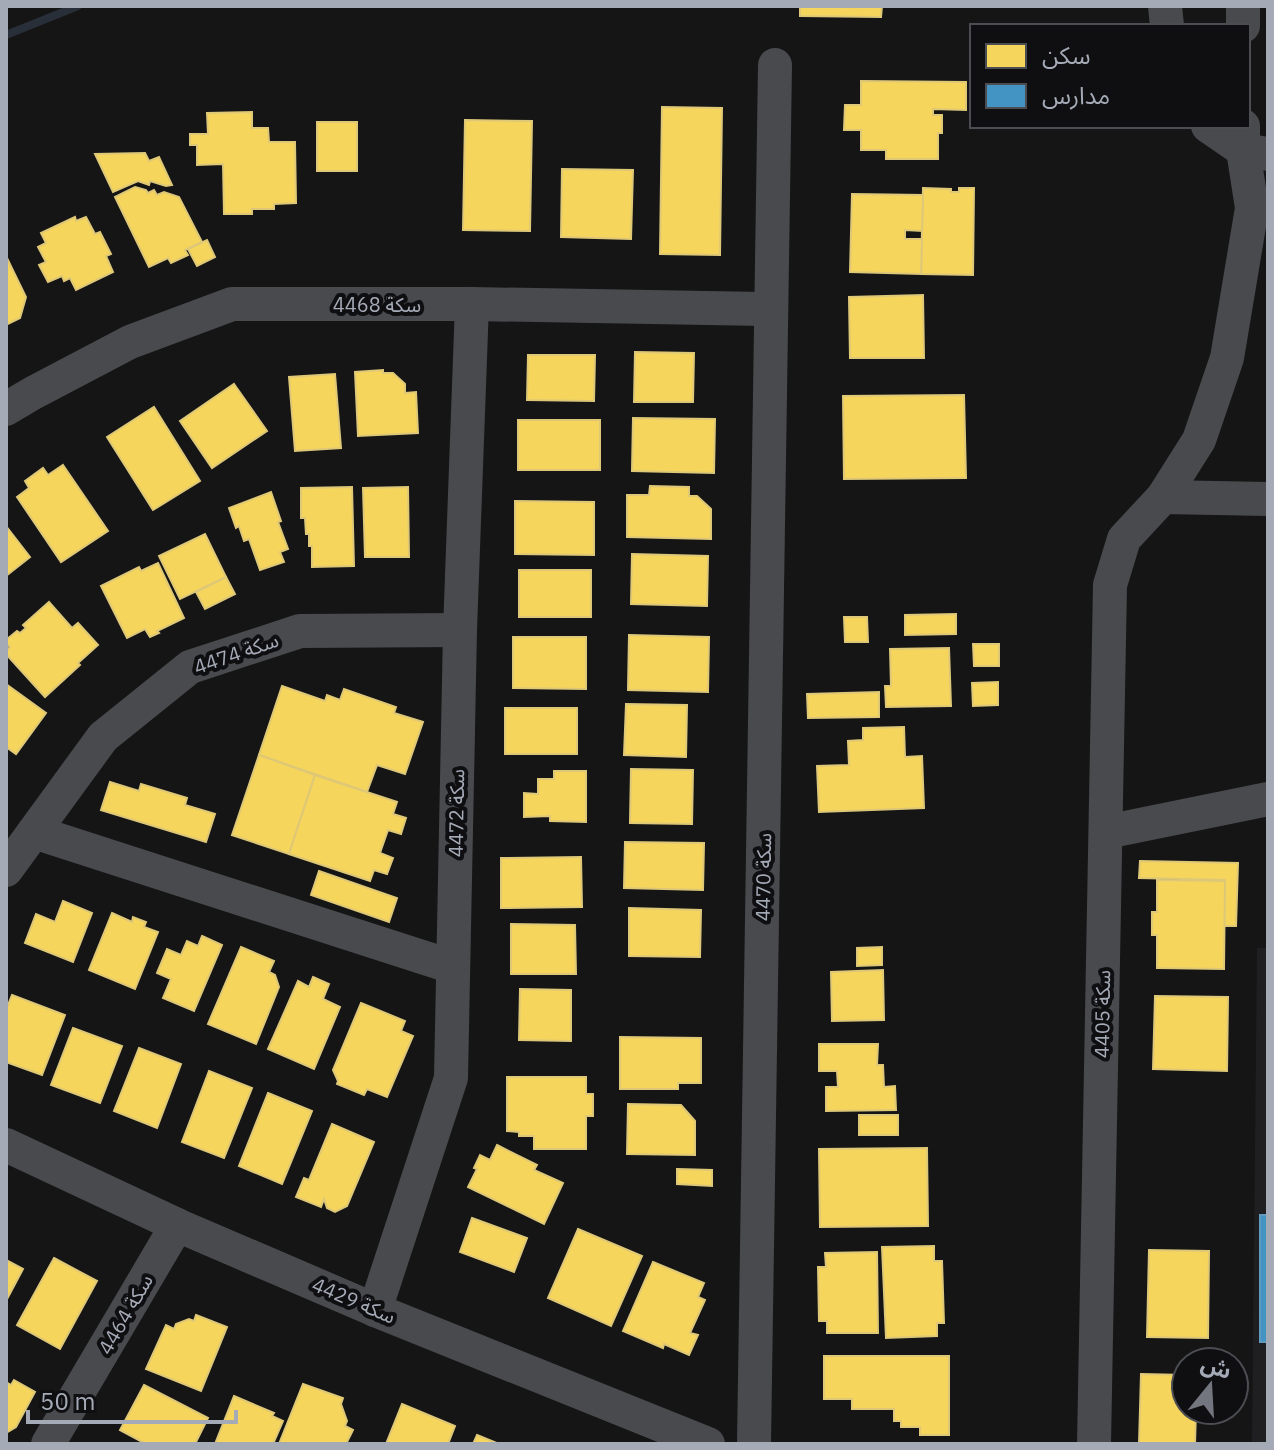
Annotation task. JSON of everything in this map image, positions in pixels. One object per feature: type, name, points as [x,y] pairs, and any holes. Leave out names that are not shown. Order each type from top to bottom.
[{"type":"street","name":"سكة 4470","points":[[754,1444],[775,65]]},
{"type":"street","points":[[1213,128],[1251,144]]},
{"type":"street","name":"سكة 4405","points":[[1094,1444],[1110,585],[1124,539],[1163,497],[1199,440],[1227,358],[1252,208],[1251,144]]},
{"type":"street","name":"سكة 4468","points":[[6,409],[130,342],[232,304],[771,309]]},
{"type":"street","name":"سكة 4472","points":[[375,1310],[451,1078],[460,630],[472,304]]},
{"type":"street","points":[[1163,497],[1268,499]]},
{"type":"street","name":"سكة 4474","points":[[6,870],[103,737],[190,667],[300,631],[460,630]]},
{"type":"street","points":[[1106,832],[1268,799]]},
{"type":"street","points":[[34,832],[453,967]]},
{"type":"street","name":"سكة 4429","points":[[6,1145],[177,1225],[375,1310],[705,1444]]},
{"type":"street","name":"سكة 4464","points":[[48,1444],[177,1225]]},
{"type":"shaded area","points":[[1257,948],[1268,948],[1268,1444],[1252,1444]]},
{"type":"building: سكن","points":[[800,6],[882,6],[881,17],[800,16]]},
{"type":"building: سكن","points":[[861,81],[966,82],[966,110],[933,109],[933,115],[942,115],[938,159],[886,159],[886,150],[861,150],[861,130],[844,130],[845,105],[861,105]]},
{"type":"building: سكن","points":[[662,107],[722,108],[720,255],[660,254]]},
{"type":"building: سكن","points":[[252,112],[252,128],[268,128],[269,142],[295,142],[296,203],[274,204],[274,209],[252,209],[252,214],[224,214],[223,164],[197,165],[197,145],[190,145],[190,134],[208,134],[207,113]]},
{"type":"building: سكن","points":[[465,120],[532,121],[530,231],[463,230]]},
{"type":"building: سكن","points":[[317,122],[357,122],[357,171],[317,171]]},
{"type":"building: سكن","points":[[145,153],[149,161],[159,157],[172,185],[150,181],[149,185],[138,181],[113,192],[95,154]]},
{"type":"building: سكن","points":[[562,169],[633,170],[631,239],[561,237]]},
{"type":"building: سكن","points":[[135,187],[148,193],[154,190],[157,195],[164,192],[179,197],[202,242],[185,250],[188,255],[171,263],[168,258],[149,267],[115,197]]},
{"type":"building: سكن","points":[[923,188],[959,192],[959,188],[974,188],[973,275],[921,274]]},
{"type":"building: سكن","points":[[852,194],[923,195],[922,231],[905,230],[905,239],[922,239],[921,274],[850,272]]},
{"type":"building: سكن","points":[[75,217],[76,221],[86,217],[95,234],[100,232],[111,254],[106,256],[113,272],[76,290],[70,278],[64,281],[62,276],[48,282],[39,265],[46,262],[38,247],[46,243],[41,233]]},
{"type":"building: سكن","points":[[207,240],[215,257],[197,266],[188,249]]},
{"type":"building: سكن","points":[[6,256],[26,297],[20,318],[6,325]]},
{"type":"building: سكن","points":[[923,295],[924,358],[850,358],[849,297]]},
{"type":"building: سكن","points":[[635,352],[694,353],[693,402],[634,402]]},
{"type":"building: سكن","points":[[528,355],[595,355],[594,401],[527,400]]},
{"type":"building: سكن","points":[[383,370],[383,373],[393,373],[405,384],[405,393],[416,392],[418,433],[358,436],[355,372]]},
{"type":"building: سكن","points":[[335,374],[341,448],[295,451],[289,377]]},
{"type":"building: سكن","points":[[234,384],[267,431],[212,468],[180,421]]},
{"type":"building: سكن","points":[[964,395],[966,478],[844,479],[843,396]]},
{"type":"building: سكن","points":[[154,407],[200,481],[153,510],[107,437]]},
{"type":"building: سكن","points":[[633,418],[715,419],[714,473],[632,471]]},
{"type":"building: سكن","points":[[518,420],[600,420],[600,470],[518,470]]},
{"type":"building: سكن","points":[[63,465],[108,531],[61,562],[17,497],[29,488],[25,481],[43,468],[48,475]]},
{"type":"building: سكن","points":[[650,486],[689,487],[689,496],[697,496],[711,509],[711,539],[627,537],[627,495],[649,495]]},
{"type":"building: سكن","points":[[352,487],[354,566],[312,567],[312,546],[309,546],[309,534],[306,534],[305,518],[301,518],[301,488]]},
{"type":"building: سكن","points":[[408,487],[409,557],[365,557],[363,488]]},
{"type":"building: سكن","points":[[271,492],[288,549],[280,552],[284,562],[260,570],[249,539],[244,541],[229,508]]},
{"type":"building: سكن","points":[[515,501],[594,502],[594,555],[515,554]]},
{"type":"building: سكن","points":[[6,526],[30,557],[6,576]]},
{"type":"building: سكن","points":[[205,534],[226,577],[180,599],[159,556]]},
{"type":"building: سكن","points":[[632,554],[708,556],[707,606],[631,604]]},
{"type":"building: سكن","points":[[158,563],[184,618],[150,637],[145,629],[127,638],[101,586],[139,567],[141,571]]},
{"type":"building: سكن","points":[[519,570],[591,570],[591,617],[519,617]]},
{"type":"building: سكن","points":[[226,577],[235,594],[205,609],[196,592]]},
{"type":"building: سكن","points":[[49,602],[72,628],[78,623],[98,645],[45,697],[6,654],[10,647],[6,640],[26,628],[23,625]]},
{"type":"building: سكن","points":[[956,614],[956,634],[905,635],[905,615]]},
{"type":"building: سكن","points":[[844,617],[867,617],[868,642],[845,642]]},
{"type":"building: سكن","points":[[629,635],[709,637],[708,692],[628,690]]},
{"type":"building: سكن","points":[[513,637],[586,637],[586,689],[513,688]]},
{"type":"building: سكن","points":[[973,644],[999,644],[999,666],[974,666]]},
{"type":"building: سكن","points":[[949,648],[951,706],[886,707],[885,686],[891,686],[890,649]]},
{"type":"building: سكن","points":[[998,682],[998,705],[973,706],[972,683]]},
{"type":"building: سكن","points":[[6,684],[46,713],[16,754],[6,747]]},
{"type":"building: سكن","points":[[282,686],[325,701],[327,695],[340,700],[344,689],[396,707],[394,713],[423,722],[405,774],[377,765],[367,792],[259,755]]},
{"type":"building: سكن","points":[[879,692],[879,717],[808,718],[807,694]]},
{"type":"building: سكن","points":[[626,704],[687,705],[686,757],[624,755]]},
{"type":"building: سكن","points":[[505,708],[577,708],[577,754],[505,754]]},
{"type":"building: سكن","points":[[904,727],[905,757],[922,756],[924,808],[819,812],[817,766],[849,765],[848,741],[863,740],[863,728]]},
{"type":"building: سكن","points":[[259,755],[315,775],[289,854],[232,835]]},
{"type":"building: سكن","points":[[631,769],[693,770],[692,824],[630,823]]},
{"type":"building: سكن","points":[[554,771],[586,771],[586,822],[550,821],[550,816],[524,817],[524,793],[538,794],[538,779],[554,779]]},
{"type":"building: سكن","points":[[315,775],[397,802],[393,814],[406,818],[401,834],[388,830],[380,853],[393,858],[387,874],[374,870],[370,881],[289,854]]},
{"type":"building: سكن","points":[[110,782],[139,791],[141,784],[187,798],[185,805],[215,814],[206,842],[101,810]]},
{"type":"building: سكن","points":[[625,842],[704,843],[703,890],[624,888]]},
{"type":"building: سكن","points":[[581,857],[582,907],[501,908],[501,858]]},
{"type":"building: سكن","points":[[1140,861],[1238,863],[1236,926],[1224,926],[1225,880],[1139,878]]},
{"type":"building: سكن","points":[[319,871],[397,898],[389,922],[311,895]]},
{"type":"building: سكن","points":[[1157,880],[1225,881],[1224,969],[1157,968],[1157,935],[1152,935],[1152,912],[1157,912]]},
{"type":"building: سكن","points":[[63,901],[92,913],[73,962],[25,943],[36,914],[55,922]]},
{"type":"building: سكن","points":[[629,908],[701,910],[700,957],[629,956]]},
{"type":"building: سكن","points":[[112,913],[132,922],[133,917],[146,922],[144,927],[158,932],[135,989],[89,970]]},
{"type":"building: سكن","points":[[511,924],[575,925],[576,974],[511,974]]},
{"type":"building: سكن","points":[[202,936],[222,945],[194,1011],[163,998],[171,979],[157,973],[167,949],[181,955],[187,941],[198,946]]},
{"type":"building: سكن","points":[[241,947],[274,961],[269,972],[275,975],[279,987],[256,1044],[208,1024]]},
{"type":"building: سكن","points":[[882,947],[882,965],[857,966],[857,948]]},
{"type":"building: سكن","points":[[883,970],[884,1020],[832,1021],[831,972]]},
{"type":"building: سكن","points":[[313,977],[329,984],[323,999],[340,1007],[314,1069],[268,1049],[298,981],[309,987]]},
{"type":"building: سكن","points":[[520,989],[571,990],[571,1041],[519,1040]]},
{"type":"building: سكن","points":[[12,995],[65,1015],[42,1075],[6,1062],[6,1010]]},
{"type":"building: سكن","points":[[1155,996],[1228,997],[1227,1071],[1153,1069]]},
{"type":"building: سكن","points":[[361,1003],[405,1021],[401,1031],[413,1036],[387,1097],[367,1089],[364,1095],[337,1084],[333,1070]]},
{"type":"building: سكن","points":[[73,1028],[122,1046],[100,1103],[51,1085]]},
{"type":"building: سكن","points":[[620,1037],[701,1038],[701,1083],[678,1083],[678,1089],[620,1089]]},
{"type":"building: سكن","points":[[819,1044],[878,1044],[877,1065],[883,1065],[884,1087],[895,1086],[896,1110],[826,1111],[826,1087],[838,1087],[837,1071],[819,1071]]},
{"type":"building: سكن","points":[[139,1048],[181,1064],[157,1128],[114,1111]]},
{"type":"building: سكن","points":[[209,1071],[252,1088],[224,1158],[182,1142]]},
{"type":"building: سكن","points":[[507,1077],[586,1077],[586,1094],[593,1094],[593,1116],[586,1116],[586,1149],[534,1149],[534,1136],[519,1136],[519,1132],[507,1131]]},
{"type":"building: سكن","points":[[268,1093],[312,1111],[282,1184],[239,1166]]},
{"type":"building: سكن","points":[[628,1104],[681,1105],[695,1121],[695,1155],[627,1154]]},
{"type":"building: سكن","points":[[859,1115],[898,1115],[898,1135],[859,1135]]},
{"type":"building: سكن","points":[[332,1124],[374,1142],[347,1206],[335,1212],[327,1208],[324,1199],[321,1207],[296,1197],[304,1178],[309,1180]]},
{"type":"building: سكن","points":[[497,1145],[537,1165],[534,1170],[563,1183],[544,1224],[468,1187],[480,1155],[490,1160]]},
{"type":"building: سكن","points":[[927,1148],[928,1226],[820,1227],[819,1149]]},
{"type":"building: سكن","points":[[677,1169],[712,1170],[712,1186],[677,1184]]},
{"type":"building: سكن","points":[[472,1218],[527,1238],[514,1272],[460,1252]]},
{"type":"building: سكن","points":[[578,1229],[642,1256],[611,1326],[548,1298]]},
{"type":"building: سكن","points":[[934,1246],[934,1261],[942,1261],[944,1323],[937,1323],[937,1336],[886,1338],[882,1247]]},
{"type":"building: سكن","points":[[1149,1250],[1209,1251],[1208,1338],[1147,1337]]},
{"type":"building: سكن","points":[[877,1252],[878,1333],[827,1333],[827,1321],[819,1321],[818,1267],[826,1267],[825,1253]]},
{"type":"building: سكن","points":[[54,1258],[97,1281],[60,1349],[17,1325]]},
{"type":"building: سكن","points":[[6,1260],[23,1269],[6,1301]]},
{"type":"building: سكن","points":[[653,1262],[704,1283],[698,1297],[705,1300],[690,1333],[698,1335],[689,1355],[623,1331]]},
{"type":"building: سكن","points":[[196,1315],[227,1327],[201,1391],[146,1369],[166,1325],[174,1329],[176,1324],[189,1319],[194,1321]]},
{"type":"building: سكن","points":[[824,1356],[949,1356],[949,1435],[920,1435],[920,1427],[901,1427],[901,1421],[894,1421],[894,1409],[852,1409],[852,1399],[824,1399]]},
{"type":"building: سكن","points":[[1141,1374],[1170,1375],[1170,1426],[1196,1426],[1195,1444],[1139,1444]]},
{"type":"building: سكن","points":[[14,1380],[35,1392],[16,1427],[6,1433],[6,1382],[11,1385]]},
{"type":"building: سكن","points":[[303,1384],[343,1398],[341,1404],[347,1421],[345,1426],[353,1430],[346,1444],[279,1444]]},
{"type":"building: سكن","points":[[144,1385],[208,1418],[195,1444],[146,1444],[120,1430]]},
{"type":"building: سكن","points":[[234,1396],[274,1413],[272,1416],[283,1421],[273,1444],[215,1444]]},
{"type":"building: سكن","points":[[402,1404],[455,1426],[448,1444],[386,1444]]},
{"type":"building: سكن","points":[[477,1435],[499,1444],[473,1444]]},
{"type":"building: مدارس","points":[[1260,1215],[1268,1215],[1268,1342],[1260,1342]]},
{"type":"waterway","points":[[6,35],[78,6]]}]
